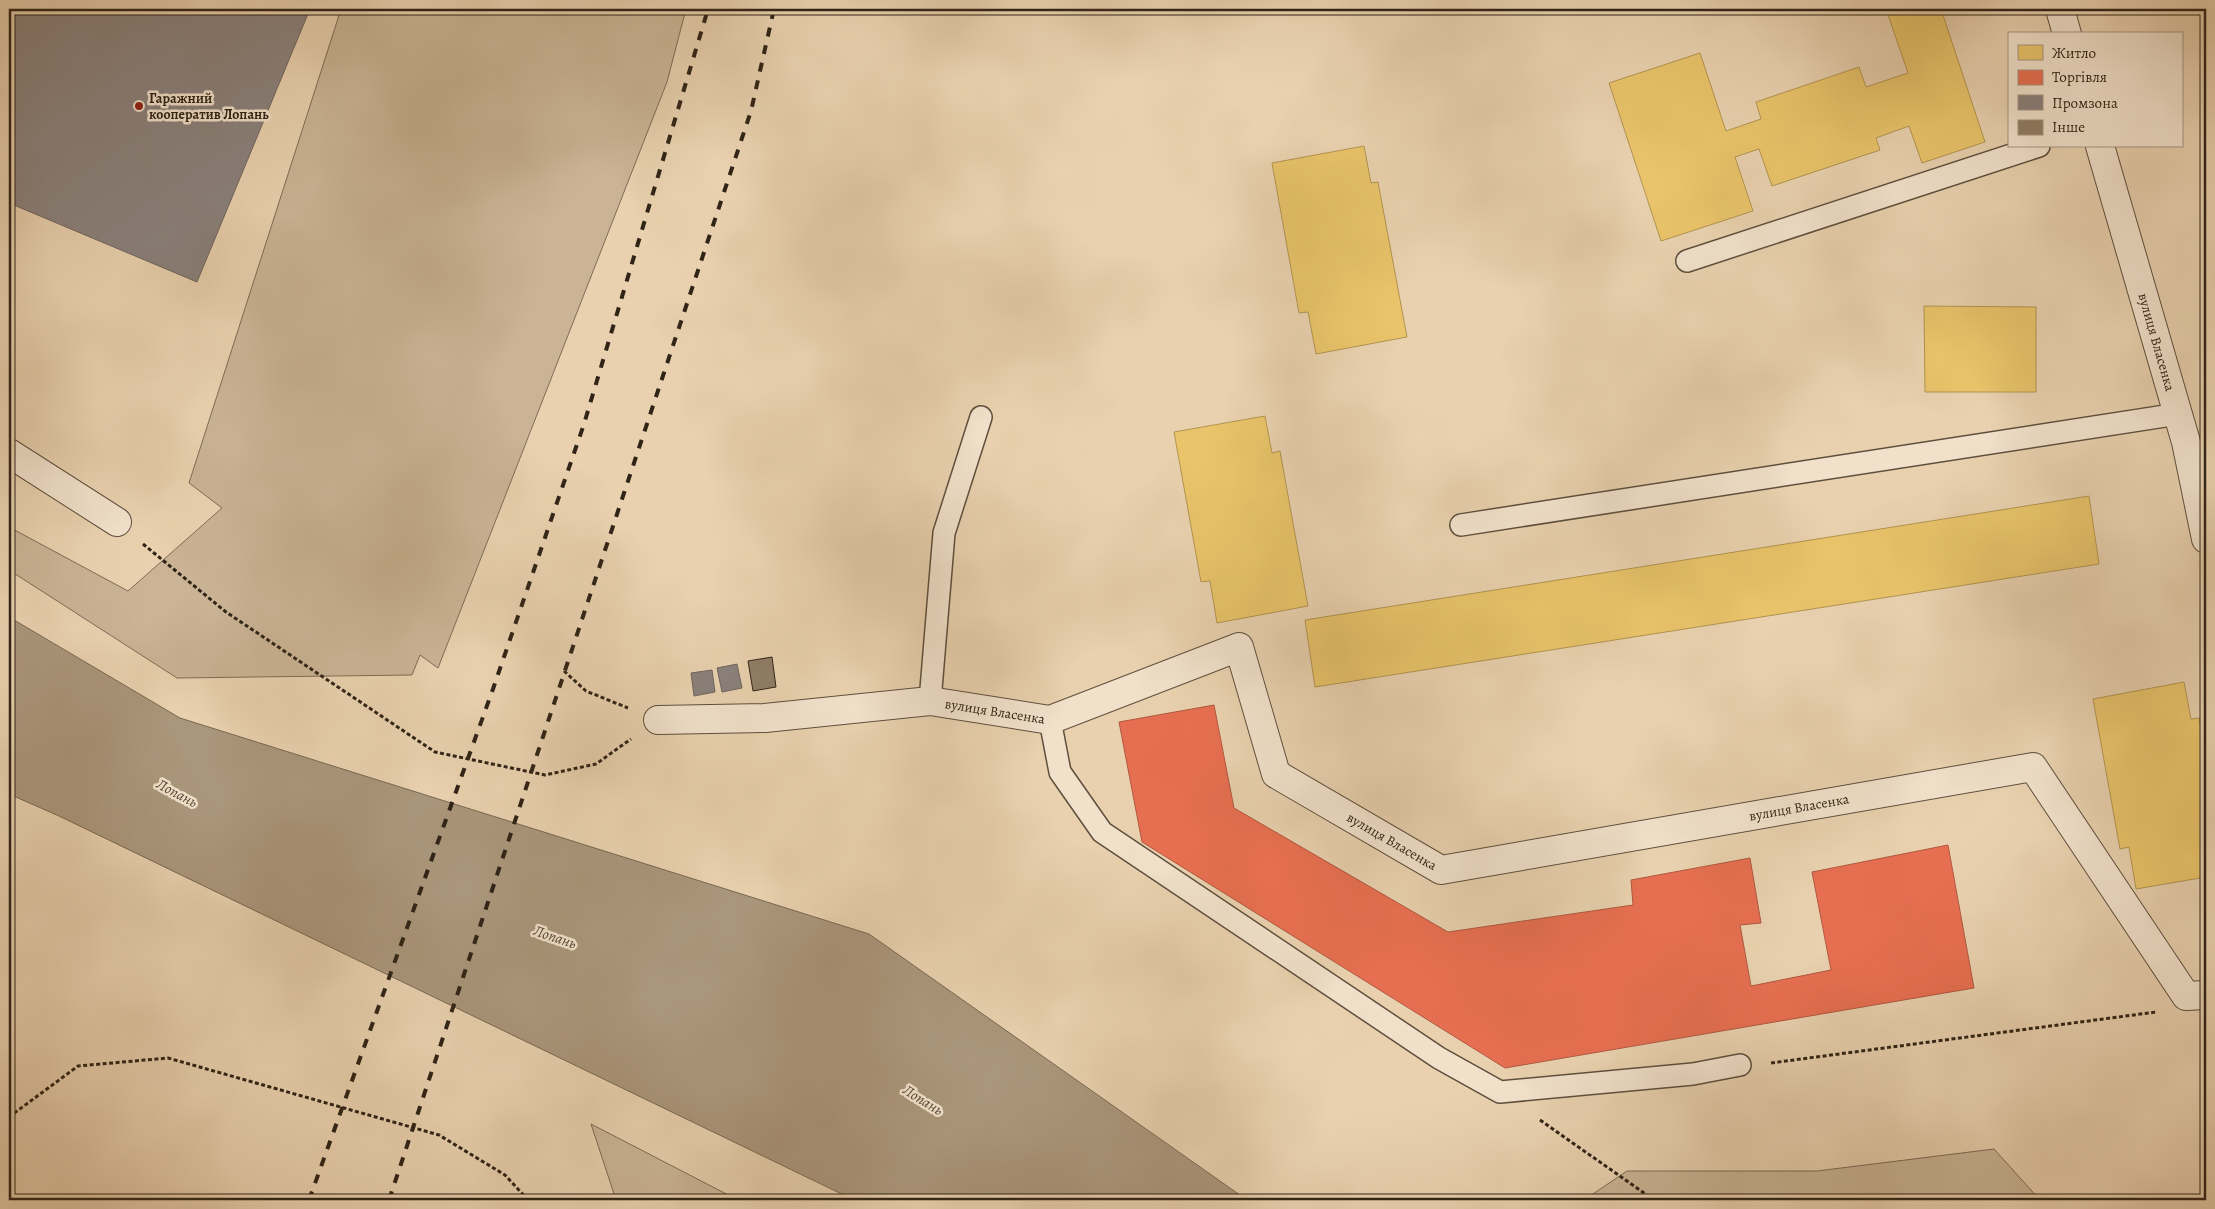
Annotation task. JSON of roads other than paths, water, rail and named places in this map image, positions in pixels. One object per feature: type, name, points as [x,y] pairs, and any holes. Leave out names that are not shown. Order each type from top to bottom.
[{"type":"street","points":[[2060,9],[2066,32]]},
{"type":"street","name":"вулиця Власенка","points":[[2101,148],[2186,442],[2206,539]]},
{"type":"street","points":[[9,453],[116,522]]},
{"type":"street","name":"вулиця Власенка","points":[[658,720],[765,718],[930,701],[1050,720],[1239,647],[1276,774],[1441,870],[2033,766],[2186,996],[2206,995]]},
{"type":"lane","points":[[1687,261],[2033,148]]},
{"type":"lane","points":[[1461,525],[2178,414]]},
{"type":"lane","points":[[930,701],[944,533],[981,417]]},
{"type":"lane","points":[[1050,720],[1060,772],[1102,832],[1440,1058],[1500,1092],[1693,1074],[1740,1065]]},
{"type":"water","name":"Лопань","points":[[9,617],[180,718],[869,934],[1247,1200],[854,1200],[59,816],[9,794]]},
{"type":"railway","points":[[309,1200],[493,689],[584,424],[708,9]]},
{"type":"railway","points":[[389,1200],[751,111],[774,9]]},
{"type":"place","name":"Гаражний кооператив Лопань","points":[[139,106]]}]
